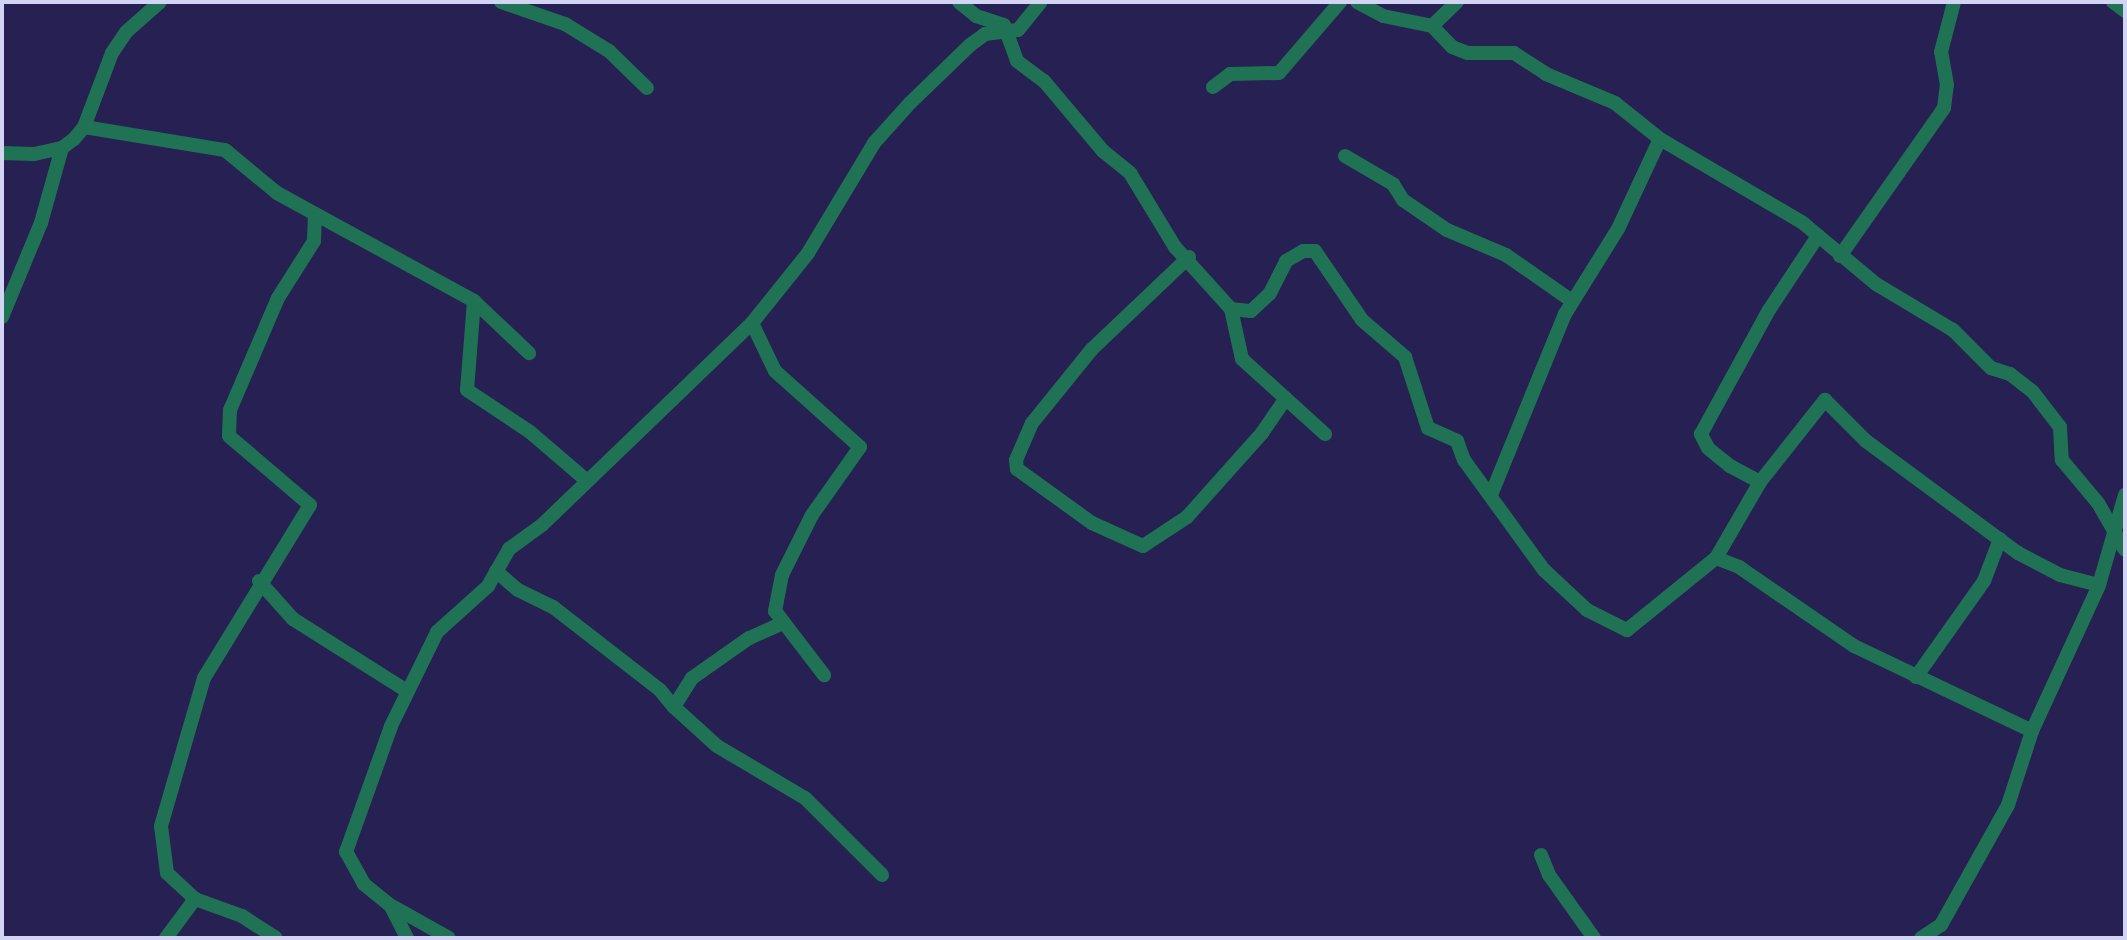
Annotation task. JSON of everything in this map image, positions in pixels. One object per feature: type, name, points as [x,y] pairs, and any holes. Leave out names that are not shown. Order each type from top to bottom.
[{"type":"street","points":[[2,317],[41,223],[62,148],[84,127],[112,53],[126,32],[160,2]]},
{"type":"street","points":[[501,2],[565,24],[609,51],[647,88]]},
{"type":"street","points":[[959,2],[1008,32],[1017,61],[1044,81],[1103,151],[1130,173],[1175,247],[1189,257],[1231,309],[1242,359],[1325,434]]},
{"type":"street","points":[[449,938],[391,906],[364,884],[346,852],[407,691],[437,632],[488,586],[509,549],[542,525],[752,323],[808,253],[874,143],[970,45],[985,34],[1008,32],[1026,23],[1041,2]]},
{"type":"street","points":[[1213,87],[1230,74],[1279,73],[1340,2]]},
{"type":"street","points":[[1357,2],[1383,16],[1432,26],[1452,47],[1468,53],[1514,53],[1546,74],[1589,90],[1660,139],[1818,236],[1876,284],[1953,330],[1991,368],[2010,374],[2033,392],[2060,427],[2057,450],[2062,460],[2112,526],[2125,550]]},
{"type":"street","points":[[1432,26],[1457,2]]},
{"type":"street","points":[[1840,256],[1944,108],[1947,85],[1941,52],[1954,2]]},
{"type":"street","points":[[2113,2],[2125,11]]},
{"type":"street","points":[[84,127],[225,150],[277,193],[474,301],[529,353]]},
{"type":"street","points":[[1491,495],[1572,301],[1618,229],[1660,139]]},
{"type":"street","points":[[2,153],[62,148]]},
{"type":"street","points":[[1345,156],[1393,184],[1403,200],[1447,230],[1506,255],[1572,301]]},
{"type":"street","points":[[276,938],[242,916],[195,899],[167,873],[161,826],[204,678],[259,581],[296,534],[310,505],[229,436],[230,410],[278,298],[314,241],[315,215]]},
{"type":"street","points":[[1760,482],[1730,466],[1708,448],[1701,434],[1769,310],[1818,236]]},
{"type":"street","points":[[1231,309],[1251,311],[1270,293],[1286,261],[1303,251],[1315,251],[1362,320],[1405,357],[1428,428],[1457,441],[1464,460],[1544,570],[1587,610],[1627,630],[1716,558],[1760,482],[1825,400],[1866,441],[2000,539],[2060,575],[2099,585]]},
{"type":"street","points":[[1189,257],[1092,349],[1032,423],[1016,460],[1017,469],[1092,523],[1143,546],[1187,517],[1262,433],[1286,398]]},
{"type":"street","points":[[474,301],[467,390],[530,432],[586,480]]},
{"type":"street","points":[[752,323],[775,371],[860,447],[812,515],[782,575],[775,611],[824,675]]},
{"type":"street","points":[[1921,938],[1941,925],[2008,805],[2032,731],[2099,585],[2112,526],[2125,495]]},
{"type":"street","points":[[1916,677],[1984,581],[2000,539]]},
{"type":"street","points":[[1716,558],[1739,567],[1854,646],[2032,731]]},
{"type":"street","points":[[496,571],[518,590],[553,607],[660,690],[717,746],[805,798],[882,875]]},
{"type":"street","points":[[259,581],[293,619],[407,691]]},
{"type":"street","points":[[674,707],[692,678],[749,638],[783,623]]},
{"type":"street","points":[[1541,855],[1549,875],[1594,938]]},
{"type":"street","points":[[166,938],[195,899]]},
{"type":"street","points":[[391,906],[407,938]]}]
